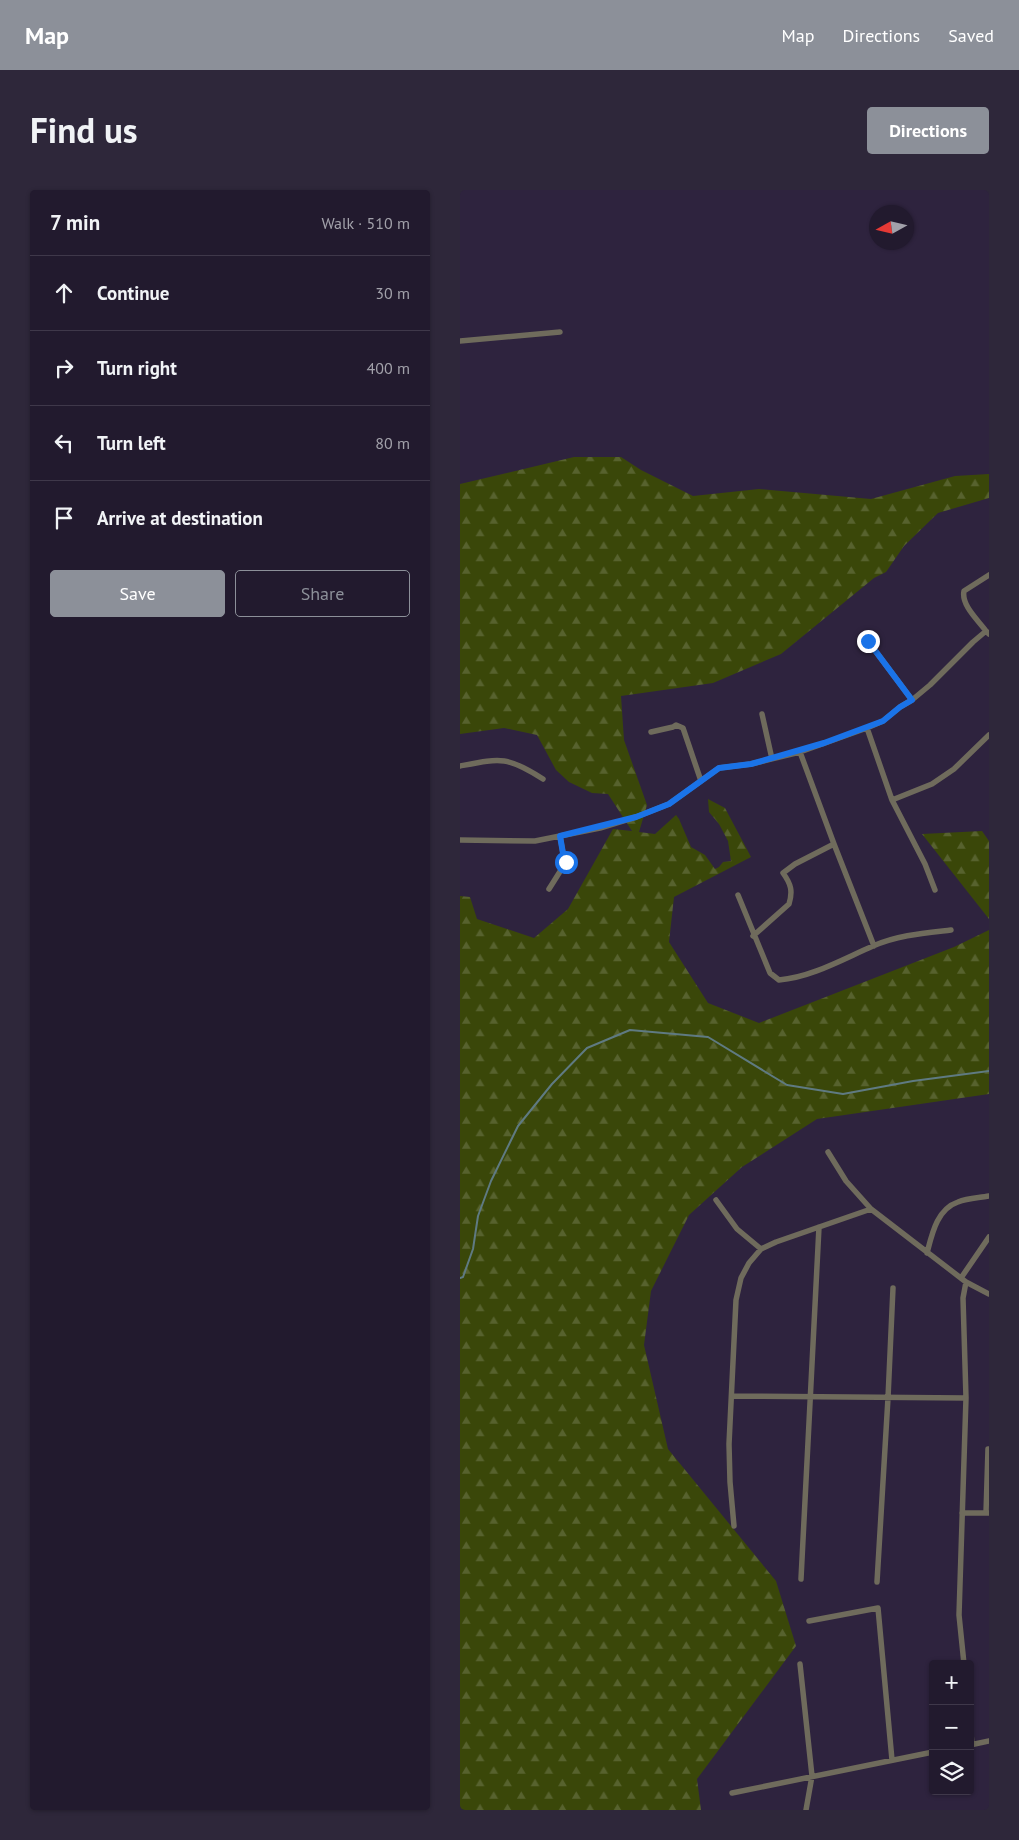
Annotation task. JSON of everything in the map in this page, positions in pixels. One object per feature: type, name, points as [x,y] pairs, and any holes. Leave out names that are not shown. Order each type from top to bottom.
[{"type":"street","points":[[460,341],[560,332]]},
{"type":"street","points":[[460,840],[535,841],[636,817],[669,804],[719,768],[751,764],[800,752],[883,721],[930,685],[972,642],[988,632],[965,603],[963,596],[964,591],[989,576]]},
{"type":"street","points":[[868,641],[912,700]]},
{"type":"street","points":[[762,714],[772,758]]},
{"type":"street","points":[[651,732],[676,725],[683,728],[702,781]]},
{"type":"street","points":[[866,728],[892,800],[925,864],[935,890]]},
{"type":"street","points":[[892,800],[932,784],[954,769],[989,735]]},
{"type":"street","points":[[800,752],[874,946]]},
{"type":"street","points":[[460,766],[492,760],[503,760],[520,765],[543,779]]},
{"type":"street","points":[[549,888],[566,862],[560,836]]},
{"type":"street","points":[[753,936],[789,904],[791,884],[783,873],[795,864],[834,844]]},
{"type":"street","points":[[738,895],[753,936],[770,973],[779,980],[791,979],[841,962],[874,946],[905,936],[952,930]]},
{"type":"street","points":[[828,1152],[846,1181],[871,1209],[964,1280],[989,1294]]},
{"type":"street","points":[[927,1253],[939,1218],[949,1208],[956,1202],[989,1196]]},
{"type":"street","points":[[716,1200],[737,1229],[761,1249]]},
{"type":"street","points":[[734,1526],[729,1444],[736,1300],[741,1278],[761,1249],[871,1209]]},
{"type":"street","points":[[801,1579],[819,1227]]},
{"type":"street","points":[[964,1660],[959,1615],[966,1398],[964,1280],[989,1237]]},
{"type":"street","points":[[877,1582],[893,1288]]},
{"type":"street","points":[[732,1396],[966,1398]]},
{"type":"street","points":[[962,1513],[987,1514],[988,1449]]},
{"type":"street","points":[[809,1621],[878,1608],[892,1760]]},
{"type":"street","points":[[800,1664],[812,1776],[806,1810]]},
{"type":"street","points":[[974,1744],[989,1741]]},
{"type":"street","points":[[732,1794],[929,1753]]},
{"type":"green space","points":[[574,457],[621,457],[641,470],[693,496],[759,489],[871,499],[955,476],[989,474],[989,498],[938,513],[904,546],[886,572],[874,578],[781,654],[713,683],[621,696],[624,740],[647,805],[639,832],[655,834],[676,815],[691,847],[705,855],[715,869],[723,862],[731,861],[728,841],[719,824],[709,812],[708,799],[725,808],[751,857],[674,897],[669,942],[708,1003],[759,1023],[954,947],[989,930],[989,1094],[817,1119],[742,1167],[689,1215],[651,1291],[644,1345],[668,1449],[776,1581],[796,1646],[697,1779],[701,1810],[460,1810],[460,896],[470,897],[477,919],[534,938],[568,909],[613,829],[632,831],[608,794],[592,793],[569,782],[556,770],[537,735],[504,728],[460,734],[460,484]]},
{"type":"green space","points":[[982,831],[989,841],[989,919],[922,834]]},
{"type":"waterway","points":[[460,1278],[463,1277],[473,1249],[478,1216],[491,1181],[518,1126],[552,1084],[587,1048],[630,1030],[708,1037],[787,1085],[843,1094],[913,1081],[989,1071]]},
{"type":"route","points":[[566,862],[560,836],[600,828],[636,817],[669,804],[719,768],[751,764],[800,752],[883,721],[912,700],[868,641]]}]
